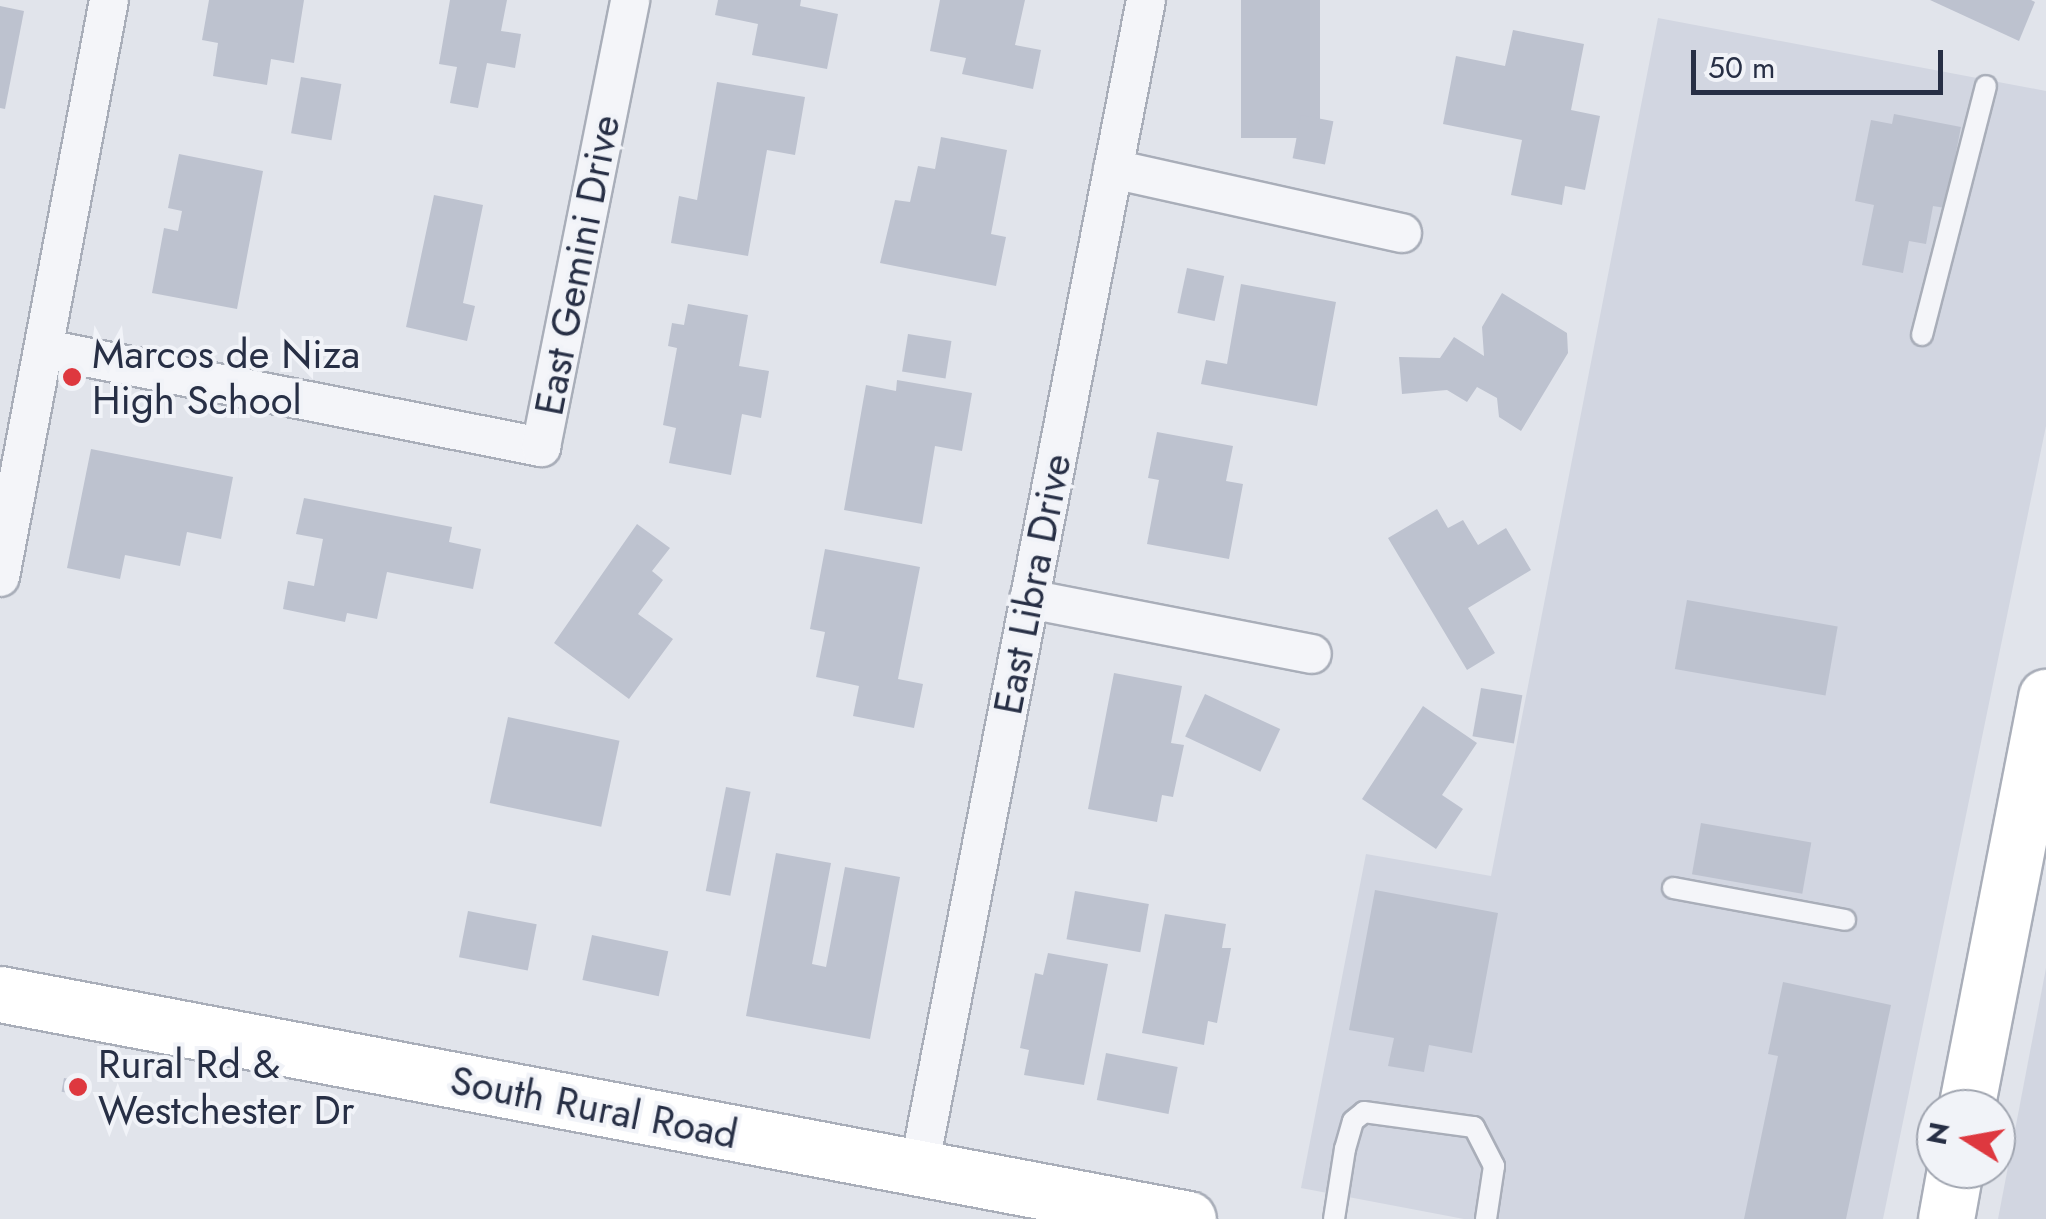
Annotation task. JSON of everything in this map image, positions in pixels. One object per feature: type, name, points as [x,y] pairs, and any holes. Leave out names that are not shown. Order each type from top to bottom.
[{"type":"main road","points":[[1970,1089],[2046,697]]},
{"type":"main road","name":"South Rural Road","points":[[0,994],[1188,1219]]},
{"type":"main road","points":[[1946,1219],[1951,1189]]},
{"type":"street","points":[[0,577],[109,0]]},
{"type":"street","name":"East Gemini Drive","points":[[45,349],[540,446],[630,0]]},
{"type":"street","name":"East Libra Drive","points":[[919,1168],[1146,0]]},
{"type":"street","points":[[1113,169],[1402,233]]},
{"type":"street","points":[[1030,599],[1312,654]]},
{"type":"lane","points":[[1922,335],[1986,86]]},
{"type":"lane","points":[[1672,888],[1845,920]]},
{"type":"lane","points":[[1334,1219],[1349,1135],[1364,1112],[1474,1128],[1488,1144],[1494,1166],[1486,1219]]},
{"type":"shaded area","points":[[1658,18],[2046,91],[2046,426],[1883,1219],[1464,1219],[1301,1188],[1366,854],[1491,876]]},
{"type":"shaded area","points":[[2046,968],[2046,1219],[1998,1219],[2004,1189],[2016,1189],[2016,1125]]},
{"type":"building","points":[[209,0],[304,0],[294,63],[271,59],[267,85],[213,76],[218,43],[202,40]]},
{"type":"building","points":[[450,0],[507,0],[501,31],[521,34],[515,68],[487,63],[478,108],[450,103],[457,67],[439,64]]},
{"type":"building","points":[[718,0],[801,0],[800,6],[838,14],[827,69],[752,55],[758,24],[715,15]]},
{"type":"building","points":[[940,0],[1025,0],[1015,45],[1041,50],[1033,89],[962,74],[966,58],[930,51]]},
{"type":"building","points":[[1241,0],[1320,0],[1320,138],[1241,138]]},
{"type":"building","points":[[1930,0],[2031,0],[2035,2],[2019,41]]},
{"type":"building","points":[[0,6],[24,11],[5,109],[0,108]]},
{"type":"building","points":[[1513,30],[1584,44],[1571,110],[1600,116],[1585,190],[1565,186],[1562,205],[1511,195],[1522,140],[1443,124],[1456,56],[1505,66]]},
{"type":"building","points":[[301,77],[341,84],[331,140],[291,133]]},
{"type":"building","points":[[717,82],[805,97],[795,155],[767,150],[748,256],[671,243],[679,196],[697,200]]},
{"type":"building","points":[[1894,114],[1961,127],[1945,208],[1933,206],[1926,244],[1909,241],[1903,273],[1862,265],[1874,205],[1855,201],[1871,120],[1892,124]]},
{"type":"building","points":[[1301,115],[1333,121],[1325,164],[1293,158]]},
{"type":"building","points":[[941,137],[1007,150],[991,234],[1006,237],[996,286],[880,263],[895,200],[910,202],[918,166],[935,169]]},
{"type":"building","points":[[179,154],[263,171],[237,309],[152,293],[164,228],[178,231],[182,211],[168,208]]},
{"type":"building","points":[[434,195],[483,205],[463,303],[475,306],[467,341],[406,327]]},
{"type":"building","points":[[1187,268],[1224,276],[1215,321],[1177,313]]},
{"type":"building","points":[[1241,284],[1336,302],[1317,406],[1201,384],[1206,360],[1227,364]]},
{"type":"building","points":[[1502,293],[1567,333],[1568,353],[1521,431],[1499,417],[1497,398],[1477,387],[1467,402],[1447,390],[1402,394],[1399,357],[1440,358],[1454,337],[1484,356],[1482,327]]},
{"type":"building","points":[[688,304],[748,315],[739,366],[769,371],[761,418],[742,414],[731,475],[669,463],[676,428],[663,425],[677,348],[668,346],[672,323],[684,325]]},
{"type":"building","points":[[908,334],[951,341],[946,378],[902,372]]},
{"type":"building","points":[[897,380],[972,393],[962,451],[935,446],[922,524],[844,510],[866,385],[896,391]]},
{"type":"building","points":[[1157,432],[1233,446],[1226,481],[1243,484],[1229,559],[1147,544],[1159,480],[1148,478]]},
{"type":"building","points":[[91,449],[233,477],[221,539],[187,532],[180,566],[125,555],[120,579],[67,568]]},
{"type":"building","points":[[304,498],[452,527],[449,542],[481,549],[473,589],[387,572],[377,619],[347,613],[345,622],[283,609],[288,581],[314,586],[323,539],[296,534]]},
{"type":"building","points":[[1437,509],[1448,528],[1463,520],[1478,545],[1506,528],[1531,570],[1468,608],[1495,653],[1467,670],[1388,538]]},
{"type":"building","points":[[637,524],[670,548],[652,571],[663,580],[638,614],[673,639],[629,699],[554,643]]},
{"type":"building","points":[[825,549],[920,567],[898,679],[923,684],[914,728],[853,716],[859,686],[816,677],[825,632],[810,629]]},
{"type":"building","points":[[1687,600],[1838,627],[1826,696],[1675,669]]},
{"type":"building","points":[[1114,673],[1182,686],[1171,743],[1184,745],[1173,797],[1162,795],[1157,822],[1088,809]]},
{"type":"building","points":[[1481,688],[1522,695],[1514,744],[1472,736]]},
{"type":"building","points":[[1205,694],[1280,729],[1260,772],[1185,737]]},
{"type":"building","points":[[1423,706],[1477,743],[1442,795],[1463,809],[1436,849],[1362,799]]},
{"type":"building","points":[[508,717],[620,741],[601,827],[490,803]]},
{"type":"building","points":[[726,787],[751,792],[730,896],[706,891]]},
{"type":"building","points":[[1701,823],[1811,842],[1802,894],[1692,874]]},
{"type":"building","points":[[776,853],[831,863],[812,964],[826,967],[845,867],[900,877],[870,1039],[746,1016]]},
{"type":"building","points":[[1375,890],[1498,913],[1472,1053],[1429,1045],[1424,1072],[1388,1066],[1394,1038],[1349,1030]]},
{"type":"building","points":[[1075,891],[1149,904],[1140,952],[1066,939]]},
{"type":"building","points":[[468,911],[537,924],[528,970],[459,957]]},
{"type":"building","points":[[1165,914],[1226,924],[1222,948],[1231,948],[1217,1023],[1208,1021],[1204,1045],[1142,1033]]},
{"type":"building","points":[[592,935],[668,951],[659,996],[582,980]]},
{"type":"building","points":[[1048,953],[1108,964],[1084,1085],[1024,1075],[1029,1050],[1020,1048],[1035,973],[1043,975]]},
{"type":"building","points":[[1783,982],[1891,1005],[1846,1219],[1744,1219],[1778,1056],[1768,1054]]},
{"type":"building","points":[[1106,1053],[1178,1067],[1168,1114],[1097,1100]]},
{"type":"building","points":[[64,1078],[91,1083],[88,1096],[62,1092]]},
{"type":"place","name":"Marcos de Niza High School","points":[[72,377]]},
{"type":"place","name":"Rural Rd & Westchester Dr","points":[[78,1087]]}]
